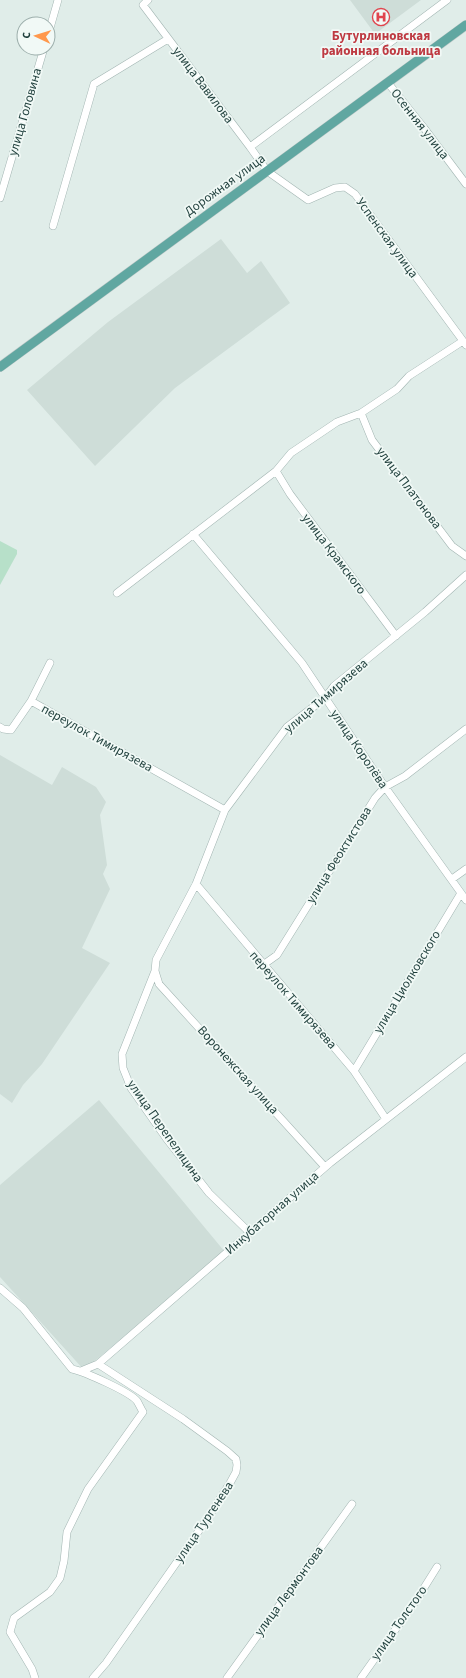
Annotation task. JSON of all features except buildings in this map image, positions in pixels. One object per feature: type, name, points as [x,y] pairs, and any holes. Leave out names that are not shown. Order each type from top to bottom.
[{"type":"main road","name":"Дорожная улица","points":[[0,367],[465,27]]},
{"type":"street","points":[[53,16],[58,0]]},
{"type":"street","name":"улица Вавилова","points":[[148,0],[143,5],[267,171]]},
{"type":"street","points":[[250,147],[447,0]]},
{"type":"street","points":[[53,226],[94,84],[168,38]]},
{"type":"street","name":"улица Головина","points":[[0,198],[42,56]]},
{"type":"street","name":"Осенняя улица","points":[[388,83],[466,184]]},
{"type":"street","name":"Успенская улица","points":[[267,171],[308,200],[334,188],[345,187],[355,194],[464,343]]},
{"type":"street","points":[[117,593],[276,471],[291,453],[337,422],[361,413],[397,389],[409,376],[464,343]]},
{"type":"street","name":"улица Платонова","points":[[361,413],[372,440],[452,546],[466,556]]},
{"type":"street","name":"улица Крамского","points":[[276,471],[290,494],[396,636]]},
{"type":"street","name":"улица Королёва","points":[[193,534],[302,663],[385,788],[466,900]]},
{"type":"street","name":"улица Тимирязева","points":[[155,971],[156,960],[196,884],[225,810],[287,727],[325,698],[334,686],[425,612],[466,575]]},
{"type":"street","points":[[31,701],[50,663]]},
{"type":"street","name":"переулок Тимирязева","points":[[0,727],[11,730],[31,701],[225,810]]},
{"type":"street","name":"улица Феоктистова","points":[[263,965],[277,955],[375,798],[385,788],[405,776],[466,729]]},
{"type":"street","points":[[452,879],[466,870]]},
{"type":"street","name":"переулок Тимирязева","points":[[196,884],[354,1071],[386,1119]]},
{"type":"street","name":"улица Циолковского","points":[[354,1071],[461,892]]},
{"type":"street","name":"Воронежская улица","points":[[155,971],[160,984],[325,1167]]},
{"type":"street","name":"улица Перепелицина","points":[[155,971],[122,1054],[122,1068],[130,1088],[166,1138],[209,1193],[250,1232]]},
{"type":"street","name":"Инкубаторная улица","points":[[81,1371],[98,1364],[325,1167],[466,1057]]},
{"type":"street","points":[[0,1288],[23,1308],[72,1368],[128,1394],[137,1400],[143,1412],[88,1489],[67,1532],[64,1561],[60,1578],[50,1592],[14,1618],[10,1632],[32,1669],[35,1678]]},
{"type":"street","name":"улица Тургенева","points":[[92,1678],[106,1663],[205,1522],[230,1483],[236,1472],[237,1465],[236,1459],[183,1419],[98,1364]]},
{"type":"street","name":"улица Лермонтова","points":[[227,1678],[352,1504]]},
{"type":"street","name":"улица Толстого","points":[[361,1678],[417,1599],[437,1567]]},
{"type":"shaded area","name":"Бутурлиновская районная больница","points":[[350,0],[421,0],[375,34]]},
{"type":"shaded area","points":[[221,239],[247,273],[261,261],[290,303],[175,388],[95,466],[27,390],[108,322]]},
{"type":"shaded area","points":[[0,755],[52,785],[62,767],[96,787],[106,802],[100,815],[107,865],[103,874],[110,889],[82,948],[110,963],[42,1064],[23,1085],[12,1103],[0,1094]]},
{"type":"shaded area","points":[[99,1100],[225,1252],[84,1370],[0,1277],[0,1185]]},
{"type":"green space","points":[[0,541],[17,550],[17,554],[0,585]]},
{"type":"place","name":"Бутурлиновская районная больница","points":[[381,17]]}]
